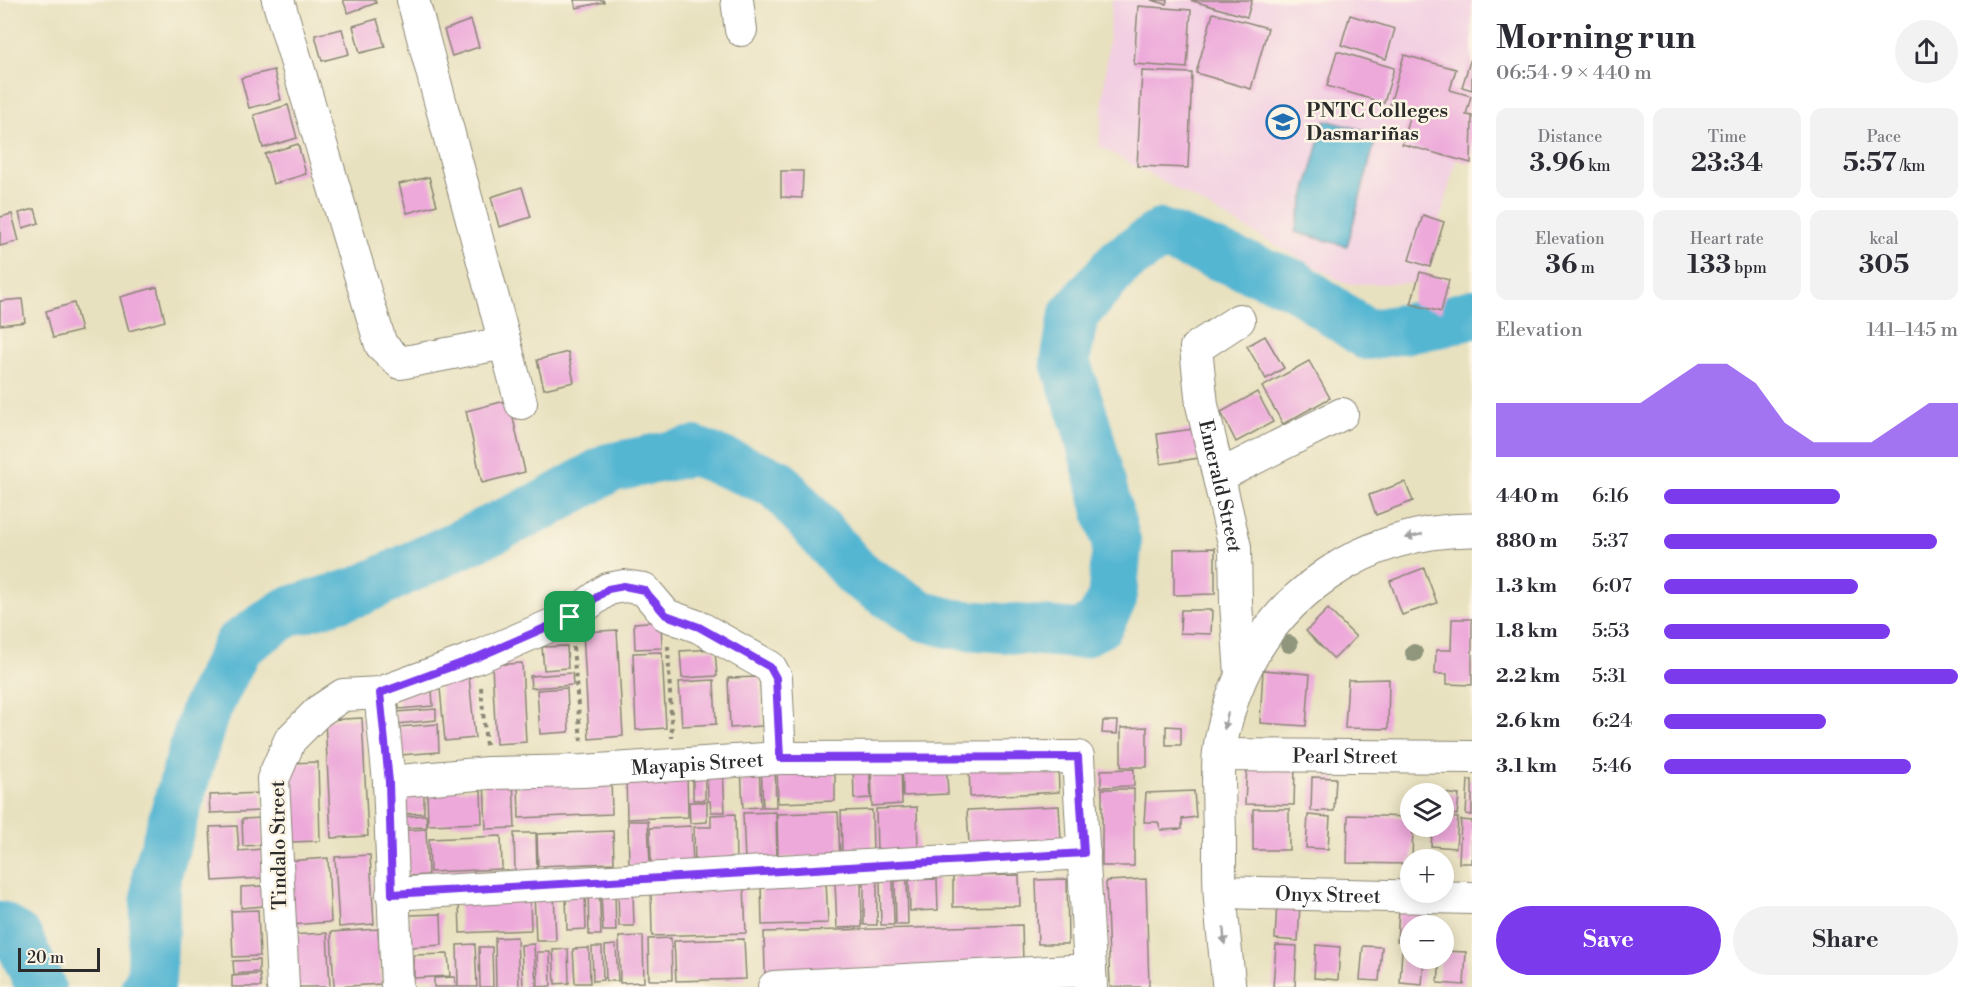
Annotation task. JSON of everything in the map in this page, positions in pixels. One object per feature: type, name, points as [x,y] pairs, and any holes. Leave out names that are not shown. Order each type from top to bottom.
[{"type":"street","points":[[278,0],[381,345],[400,363],[505,343]]},
{"type":"street","points":[[413,0],[522,403]]},
{"type":"street","points":[[737,0],[741,30]]},
{"type":"street","name":"Emerald Street","points":[[1239,320],[1196,348],[1202,405],[1235,547],[1241,675]]},
{"type":"street","points":[[1219,476],[1342,414]]},
{"type":"street","name":"Emerald Street","points":[[1229,987],[1220,892],[1219,755],[1226,715],[1241,675],[1255,649],[1292,602],[1314,582],[1339,565],[1365,551],[1394,541],[1422,534],[1472,530]]},
{"type":"street","name":"Tindalo Street","points":[[283,987],[273,779],[290,740],[319,711],[343,695],[380,693],[478,657],[570,617],[608,589],[624,586],[644,590],[666,615]]},
{"type":"street","points":[[666,615],[699,627],[770,667],[776,678],[780,758]]},
{"type":"street","points":[[380,693],[389,782],[396,987]]},
{"type":"street","name":"Pearl Street","points":[[1219,755],[1472,757]]},
{"type":"street","name":"Mayapis Street","points":[[389,782],[488,773],[583,771],[780,758],[1078,757],[1084,853]]},
{"type":"street","points":[[392,894],[1084,853],[1091,978],[774,987]]},
{"type":"street","name":"Onyx Street","points":[[1220,892],[1472,898]]},
{"type":"path","points":[[666,615],[673,765]]},
{"type":"path","points":[[570,617],[583,771]]},
{"type":"path","points":[[478,657],[488,773]]},
{"type":"shaded area","name":"PNTC Colleges Dasmariñas","points":[[1112,0],[1472,0],[1472,98],[1424,283],[1346,284],[1099,146]]},
{"type":"water","points":[[1325,120],[1377,134],[1347,246],[1295,232]]},
{"type":"building","points":[[343,0],[375,0],[376,3],[348,13]]},
{"type":"building","points":[[574,0],[603,0],[604,2],[576,8]]},
{"type":"building","points":[[1151,0],[1167,0],[1166,4]]},
{"type":"building","points":[[1190,0],[1252,0],[1247,17]]},
{"type":"building","points":[[1138,6],[1191,10],[1187,68],[1134,64]]},
{"type":"building","points":[[1213,13],[1268,28],[1251,89],[1196,73]]},
{"type":"building","points":[[1350,15],[1395,29],[1386,59],[1341,45]]},
{"type":"building","points":[[377,19],[385,47],[360,53],[353,26]]},
{"type":"building","points":[[471,20],[479,47],[452,56],[444,30]]},
{"type":"building","points":[[342,29],[349,54],[322,61],[315,35]]},
{"type":"building","points":[[1337,51],[1394,68],[1384,103],[1327,86]]},
{"type":"building","points":[[1404,55],[1456,69],[1450,90],[1471,96],[1466,115],[1472,116],[1471,163],[1402,144],[1411,110],[1390,104]]},
{"type":"building","points":[[1472,58],[1472,90],[1462,87]]},
{"type":"building","points":[[274,70],[281,100],[249,108],[241,78]]},
{"type":"building","points":[[1142,71],[1192,73],[1188,168],[1137,166]]},
{"type":"building","points":[[288,105],[297,138],[263,148],[254,115]]},
{"type":"building","points":[[298,144],[306,174],[273,184],[265,154]]},
{"type":"building","points":[[781,171],[803,171],[802,198],[781,197]]},
{"type":"building","points":[[429,177],[437,205],[407,213],[399,184]]},
{"type":"building","points":[[522,187],[531,217],[499,227],[491,197]]},
{"type":"building","points":[[35,209],[39,223],[23,228],[19,213]]},
{"type":"building","points":[[12,214],[19,241],[0,246],[0,217]]},
{"type":"building","points":[[1423,215],[1444,222],[1430,267],[1409,260]]},
{"type":"building","points":[[1420,272],[1449,280],[1441,312],[1411,304]]},
{"type":"building","points":[[157,287],[165,321],[129,331],[120,297]]},
{"type":"building","points":[[22,299],[25,322],[0,325],[0,301]]},
{"type":"building","points":[[74,303],[81,331],[53,338],[46,311]]},
{"type":"building","points":[[1265,336],[1284,368],[1266,379],[1247,346]]},
{"type":"building","points":[[568,352],[574,382],[544,389],[537,360]]},
{"type":"building","points":[[1309,361],[1330,398],[1283,424],[1262,387]]},
{"type":"building","points":[[1257,392],[1273,422],[1236,442],[1221,412]]},
{"type":"building","points":[[509,400],[525,472],[482,483],[466,411]]},
{"type":"building","points":[[1201,428],[1205,457],[1161,464],[1157,434]]},
{"type":"building","points":[[1405,482],[1413,501],[1376,515],[1369,495]]},
{"type":"building","points":[[1215,548],[1215,594],[1174,595],[1174,549]]},
{"type":"building","points":[[1424,568],[1437,603],[1402,615],[1390,581]]},
{"type":"building","points":[[1328,609],[1356,637],[1334,659],[1306,631]]},
{"type":"building","points":[[1181,610],[1212,610],[1211,634],[1180,633]]},
{"type":"building","points":[[1452,619],[1472,619],[1472,685],[1447,684],[1447,674],[1435,674],[1436,650],[1451,650]]},
{"type":"building","points":[[661,621],[662,648],[635,649],[634,623]]},
{"type":"building","points":[[617,630],[623,736],[589,739],[583,632]]},
{"type":"building","points":[[567,646],[568,668],[544,670],[542,647]]},
{"type":"building","points":[[715,649],[717,676],[682,678],[680,651]]},
{"type":"building","points":[[662,652],[666,728],[636,730],[633,653]]},
{"type":"building","points":[[522,663],[526,742],[496,744],[492,665]]},
{"type":"building","points":[[1263,670],[1310,674],[1306,726],[1260,723]]},
{"type":"building","points":[[572,673],[573,685],[531,688],[530,676]]},
{"type":"building","points":[[469,676],[475,738],[445,741],[439,678]]},
{"type":"building","points":[[760,677],[762,726],[730,728],[728,678]]},
{"type":"building","points":[[1389,679],[1388,729],[1345,728],[1348,680]]},
{"type":"building","points":[[714,680],[716,724],[682,726],[679,682]]},
{"type":"building","points":[[567,688],[569,732],[540,734],[537,690]]},
{"type":"building","points":[[432,689],[433,706],[399,709],[398,693]]},
{"type":"building","points":[[436,709],[436,720],[397,724],[396,712]]},
{"type":"building","points":[[362,718],[368,836],[331,838],[325,720]]},
{"type":"building","points":[[1103,721],[1118,721],[1117,734],[1102,733]]},
{"type":"building","points":[[438,724],[439,752],[400,755],[398,727]]},
{"type":"building","points":[[1166,726],[1181,727],[1181,745],[1166,745]]},
{"type":"building","points":[[1147,727],[1147,767],[1121,767],[1121,728]]},
{"type":"building","points":[[901,758],[902,804],[872,806],[871,759]]},
{"type":"building","points":[[946,759],[948,794],[903,796],[902,760]]},
{"type":"building","points":[[1058,759],[1059,792],[970,797],[969,764]]},
{"type":"building","points":[[318,762],[320,841],[290,842],[288,763]]},
{"type":"building","points":[[853,763],[869,763],[871,798],[854,799]]},
{"type":"building","points":[[775,765],[776,807],[763,807],[761,766]]},
{"type":"building","points":[[1247,765],[1295,766],[1294,805],[1245,804]]},
{"type":"building","points":[[835,767],[835,801],[778,803],[777,769]]},
{"type":"building","points":[[759,768],[761,807],[743,808],[741,769]]},
{"type":"building","points":[[723,769],[725,812],[711,812],[710,801],[708,801],[707,770]]},
{"type":"building","points":[[1134,769],[1134,786],[1101,787],[1101,770]]},
{"type":"building","points":[[693,771],[705,771],[705,800],[693,800]]},
{"type":"building","points":[[687,773],[688,817],[627,819],[626,775]]},
{"type":"building","points":[[611,777],[612,814],[519,818],[518,781]]},
{"type":"building","points":[[1312,777],[1336,778],[1334,811],[1311,811]]},
{"type":"building","points":[[513,779],[515,828],[486,829],[484,780]]},
{"type":"building","points":[[1468,780],[1472,780],[1472,815],[1466,814]]},
{"type":"building","points":[[481,789],[482,823],[428,825],[427,791]]},
{"type":"building","points":[[1102,789],[1134,789],[1134,866],[1102,866]]},
{"type":"building","points":[[1194,791],[1196,817],[1182,819],[1182,829],[1161,830],[1158,822],[1144,822],[1146,793]]},
{"type":"building","points":[[262,793],[263,811],[210,813],[209,795]]},
{"type":"building","points":[[1454,794],[1459,795],[1457,815],[1454,815]]},
{"type":"building","points":[[424,795],[424,813],[401,814],[400,796]]},
{"type":"building","points":[[689,802],[707,802],[707,822],[690,823]]},
{"type":"building","points":[[1059,806],[1061,840],[969,844],[967,810]]},
{"type":"building","points":[[917,807],[918,854],[877,855],[876,809]]},
{"type":"building","points":[[1253,809],[1289,809],[1289,850],[1253,850]]},
{"type":"building","points":[[872,810],[873,854],[842,855],[841,811]]},
{"type":"building","points":[[776,812],[777,859],[745,861],[743,813]]},
{"type":"building","points":[[838,812],[840,856],[778,858],[777,814]]},
{"type":"building","points":[[735,814],[736,862],[695,864],[694,827],[711,827],[711,815]]},
{"type":"building","points":[[426,815],[427,827],[398,828],[397,817]]},
{"type":"building","points":[[1308,815],[1330,817],[1328,849],[1306,848]]},
{"type":"building","points":[[1348,815],[1400,817],[1400,837],[1413,837],[1412,849],[1400,849],[1400,864],[1347,863]]},
{"type":"building","points":[[262,818],[263,845],[243,846],[242,819]]},
{"type":"building","points":[[1454,818],[1458,818],[1456,848],[1431,846],[1432,837],[1454,837]]},
{"type":"building","points":[[1461,820],[1472,821],[1472,863],[1459,863]]},
{"type":"building","points":[[628,821],[648,821],[650,865],[629,866]]},
{"type":"building","points":[[237,826],[239,851],[262,849],[263,878],[213,881],[210,827]]},
{"type":"building","points":[[691,826],[693,864],[651,865],[650,828]]},
{"type":"building","points":[[426,829],[428,875],[408,876],[393,831]]},
{"type":"building","points":[[613,831],[614,863],[538,866],[537,834]]},
{"type":"building","points":[[514,833],[536,833],[537,871],[515,872]]},
{"type":"building","points":[[501,836],[502,869],[430,872],[429,839]]},
{"type":"building","points":[[370,855],[374,924],[339,927],[335,857]]},
{"type":"building","points":[[328,858],[331,922],[291,925],[287,861]]},
{"type":"building","points":[[1019,875],[1020,906],[953,907],[953,876]]},
{"type":"building","points":[[937,879],[938,910],[910,911],[909,880]]},
{"type":"building","points":[[1067,879],[1068,944],[1038,944],[1036,880]]},
{"type":"building","points":[[1146,879],[1149,987],[1110,987],[1106,881]]},
{"type":"building","points":[[893,880],[894,925],[881,925],[880,881]]},
{"type":"building","points":[[907,880],[908,925],[896,925],[895,881]]},
{"type":"building","points":[[826,881],[828,923],[762,925],[761,883]]},
{"type":"building","points":[[861,881],[862,927],[837,928],[835,882]]},
{"type":"building","points":[[864,881],[877,881],[877,925],[864,925]]},
{"type":"building","points":[[264,886],[264,906],[241,908],[241,887]]},
{"type":"building","points":[[744,886],[746,933],[652,936],[651,889]]},
{"type":"building","points":[[599,887],[601,935],[589,935],[588,888]]},
{"type":"building","points":[[554,892],[556,941],[536,941],[534,893]]},
{"type":"building","points":[[618,892],[633,892],[634,926],[619,926]]},
{"type":"building","points":[[615,893],[616,931],[603,931],[601,894]]},
{"type":"building","points":[[585,894],[586,929],[567,930],[566,895]]},
{"type":"building","points":[[530,898],[531,930],[460,933],[459,901]]},
{"type":"building","points":[[1277,903],[1300,904],[1298,941],[1275,939]]},
{"type":"building","points":[[1399,909],[1426,910],[1426,915],[1400,915],[1400,941],[1397,941]]},
{"type":"building","points":[[258,910],[260,956],[233,957],[231,911]]},
{"type":"building","points":[[441,914],[442,945],[411,947],[410,915]]},
{"type":"building","points":[[1022,925],[1023,965],[765,973],[764,932]]},
{"type":"building","points":[[378,929],[381,984],[334,987],[331,932]]},
{"type":"building","points":[[327,933],[330,987],[291,987],[288,935]]},
{"type":"building","points":[[643,936],[644,982],[620,983],[619,937]]},
{"type":"building","points":[[517,937],[519,987],[496,987],[495,938]]},
{"type":"building","points":[[671,938],[672,980],[649,980],[648,939]]},
{"type":"building","points":[[744,939],[746,979],[676,981],[674,941]]},
{"type":"building","points":[[475,944],[477,987],[458,987],[457,945]]},
{"type":"building","points":[[534,944],[536,987],[523,987],[521,945]]},
{"type":"building","points":[[616,945],[618,981],[606,981],[605,946]]},
{"type":"building","points":[[1276,945],[1297,946],[1295,987],[1273,987]]},
{"type":"building","points":[[1316,945],[1340,947],[1338,980],[1314,978]]},
{"type":"building","points":[[1363,946],[1382,947],[1379,981],[1360,980]]},
{"type":"building","points":[[479,947],[492,947],[493,987],[480,987]]},
{"type":"building","points":[[592,947],[602,947],[603,980],[593,981]]},
{"type":"building","points":[[589,948],[590,983],[575,983],[573,949]]},
{"type":"building","points":[[568,949],[569,983],[555,984],[553,950]]},
{"type":"building","points":[[1454,951],[1466,952],[1464,985],[1438,983],[1439,969],[1454,969]]},
{"type":"building","points":[[537,952],[550,952],[551,986],[538,987]]},
{"type":"building","points":[[448,954],[450,976],[414,978],[414,955]]},
{"type":"building","points":[[259,960],[259,972],[234,974],[233,961]]},
{"type":"building","points":[[1401,969],[1423,969],[1422,985],[1400,983]]},
{"type":"building","points":[[260,974],[261,987],[232,987],[232,976]]},
{"type":"building","points":[[455,977],[456,987],[434,987],[434,978]]},
{"type":"waterway","points":[[146,987],[151,981],[157,874],[204,714],[238,645],[287,612],[360,591],[548,503],[609,468],[694,451],[777,483],[857,574],[923,616],[953,624],[1079,634],[1099,624],[1112,599],[1117,546],[1086,425],[1065,362],[1074,314],[1120,262],[1161,234],[1294,284],[1367,335],[1443,322],[1472,314]]},
{"type":"waterway","points":[[0,926],[18,938],[41,987]]},
{"type":"place","name":"PNTC Colleges Dasmariñas","points":[[1283,122]]},
{"type":"route","points":[[624,586],[644,590],[666,615],[699,627],[770,667],[776,678],[780,758],[1078,757],[1084,853],[392,894],[389,782],[380,693],[478,657],[570,617],[608,589],[624,586]]}]
